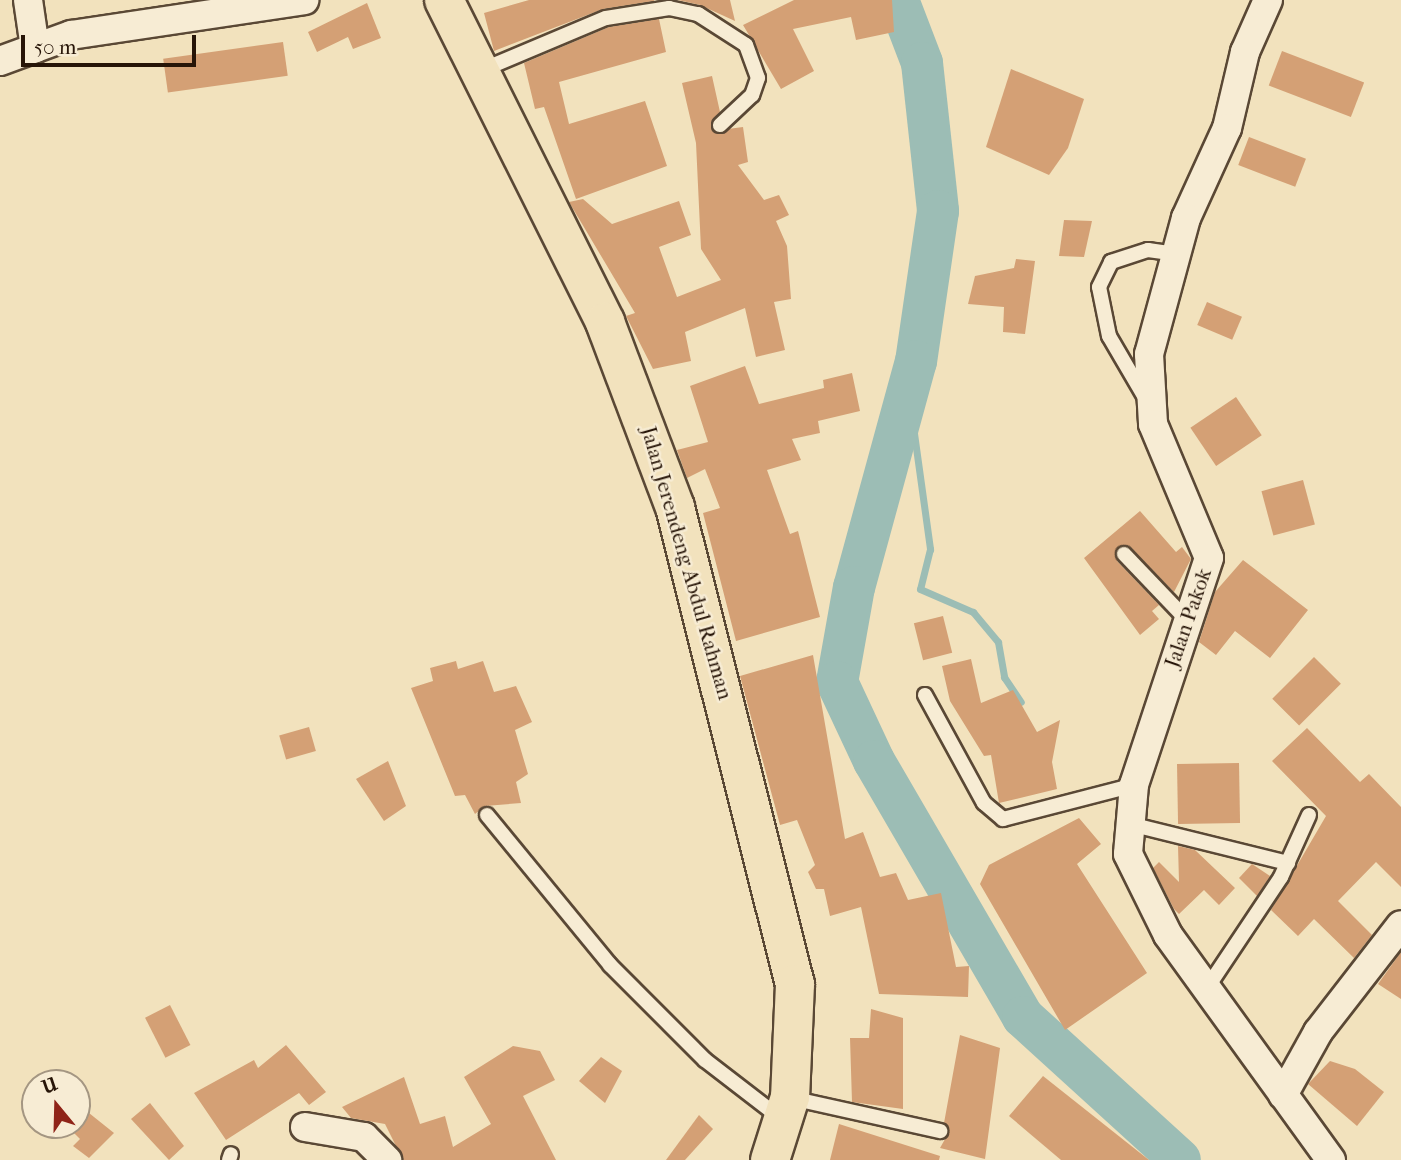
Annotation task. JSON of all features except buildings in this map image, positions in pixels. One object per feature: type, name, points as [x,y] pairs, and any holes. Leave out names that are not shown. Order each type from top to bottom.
[{"type":"highway","name":"Jalan Jerendeng Abdul Rahman","points":[[444,0],[605,322],[675,507],[788,939],[797,1015],[787,1109],[770,1160]]},
{"type":"street","points":[[27,0],[36,48]]},
{"type":"street","points":[[0,61],[85,33],[304,0]]},
{"type":"street","name":"Jalan Pakok","points":[[1268,0],[1245,52],[1227,128],[1176,254],[1153,334],[1148,402],[1166,461],[1209,552],[1137,775],[1130,824],[1130,863],[1168,935],[1331,1160]]},
{"type":"street","points":[[1283,1095],[1318,1032],[1401,925]]},
{"type":"street","points":[[305,1126],[364,1137],[387,1160]]},
{"type":"lane","points":[[478,72],[606,18],[669,8],[733,33],[753,60],[758,78],[752,94],[720,125]]},
{"type":"lane","points":[[1148,402],[1109,336],[1099,287],[1111,262],[1148,250],[1176,254]]},
{"type":"lane","points":[[1124,554],[1182,632]]},
{"type":"lane","points":[[925,695],[984,803],[1003,819],[1137,775]]},
{"type":"lane","points":[[487,815],[610,965],[705,1060],[787,1109],[940,1131]]},
{"type":"lane","points":[[1207,988],[1288,863],[1309,815]]},
{"type":"lane","points":[[1130,824],[1288,863]]},
{"type":"waterway","points":[[898,0],[922,63],[938,211],[916,361],[854,587],[837,682],[874,761],[1023,1017],[1180,1160]]},
{"type":"waterway","points":[[908,390],[930,549],[920,589],[973,612],[998,642],[1004,677],[1021,702]]}]
